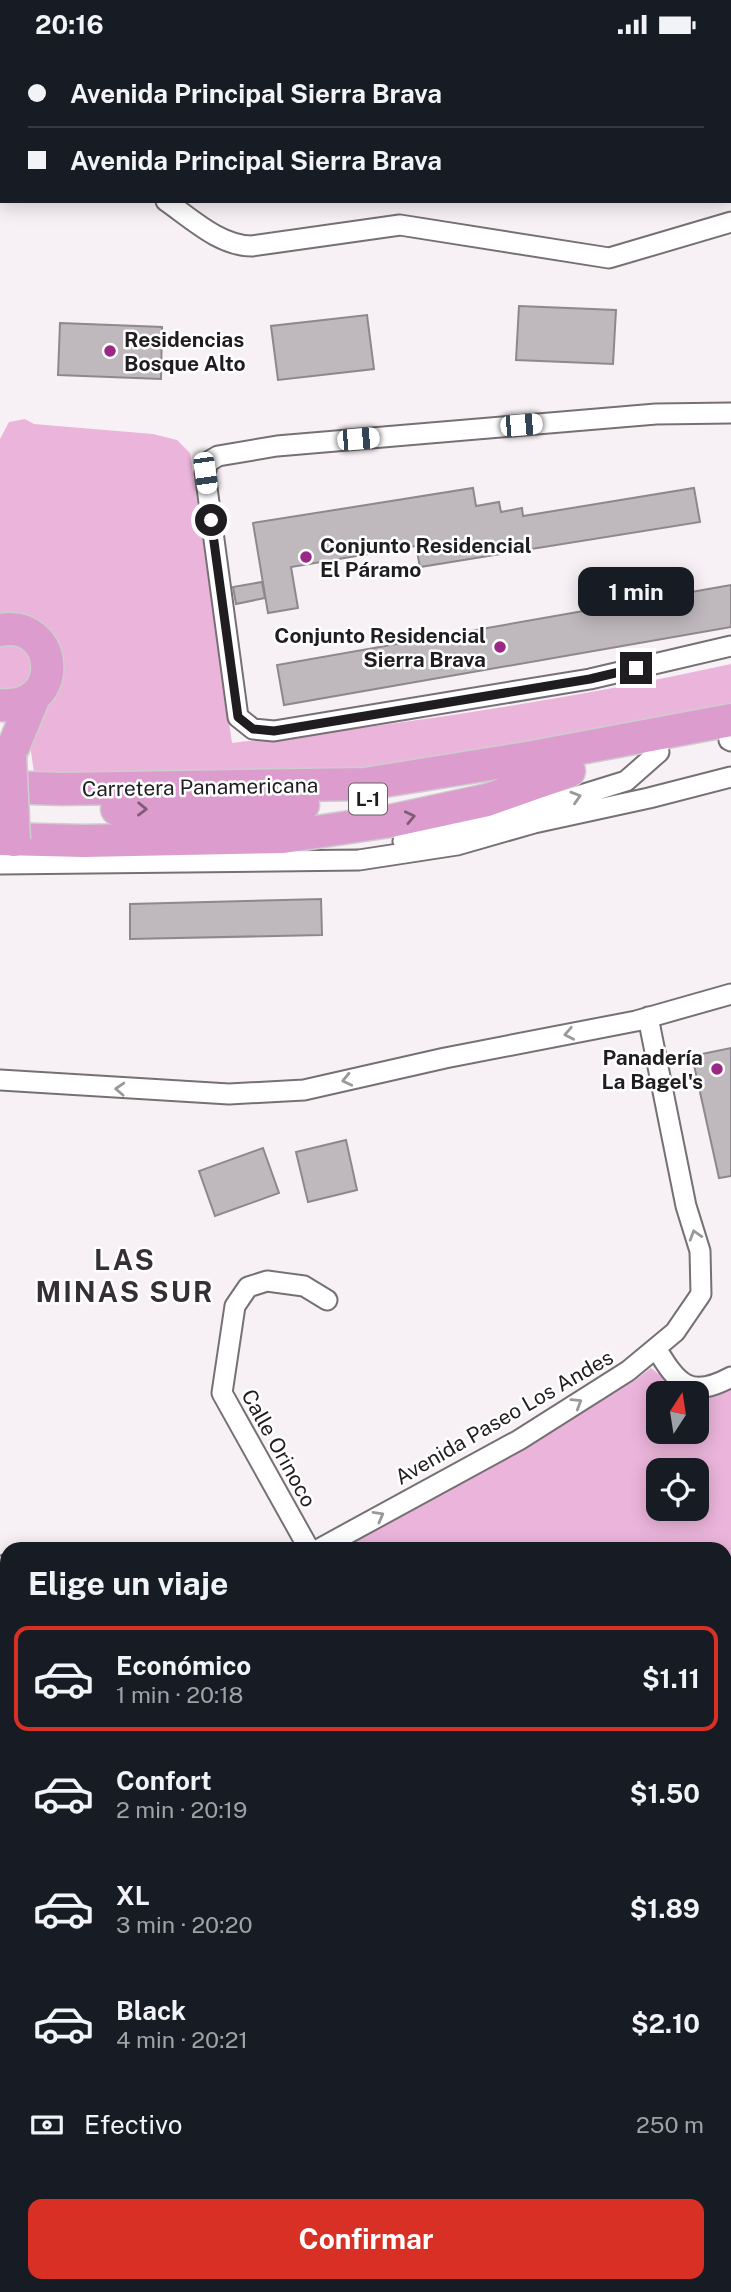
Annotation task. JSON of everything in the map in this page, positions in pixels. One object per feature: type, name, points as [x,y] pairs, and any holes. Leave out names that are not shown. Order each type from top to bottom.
[{"type":"main road","points":[[0,630],[20,630],[31,635],[40,643],[48,665],[47,677],[5,741],[4,849]]},
{"type":"main road","points":[[0,705],[12,706],[34,697]]},
{"type":"main road","name":"Carretera Panamericana","points":[[0,807],[165,810],[259,808],[360,800],[569,771],[731,735]]},
{"type":"main road","name":"Carretera Panamericana","points":[[0,787],[62,789],[365,784],[527,758],[731,735]]},
{"type":"main road","name":"L-1","points":[[4,849],[84,841],[283,837],[390,821],[487,800],[569,771]]},
{"type":"street","points":[[169,203],[217,236],[238,246],[400,225],[609,258],[731,222]]},
{"type":"street","points":[[731,413],[656,414],[277,446],[218,456],[208,462],[205,473],[238,717],[253,729],[274,731],[590,679],[731,646]]},
{"type":"street","points":[[4,849],[337,851],[394,843],[537,809],[626,781],[659,753]]},
{"type":"street","points":[[4,849],[359,860],[457,845],[534,823],[731,777]]},
{"type":"street","points":[[0,1080],[229,1094],[304,1090],[445,1058],[642,1019],[731,994]]},
{"type":"street","name":"Avenida Paseo Los Andes","points":[[333,1542],[519,1440],[628,1371],[675,1332],[701,1294],[700,1251],[686,1206],[669,1114],[642,1019]]},
{"type":"street","name":"Calle Orinoco","points":[[305,1542],[222,1394],[235,1306],[248,1287],[267,1281],[304,1286],[327,1300]]},
{"type":"street","points":[[656,1348],[668,1369],[690,1387],[708,1388],[731,1377]]},
{"type":"shaded area","points":[[25,419],[34,424],[153,434],[177,440],[190,453],[232,743],[483,710],[731,664],[731,712],[337,777],[182,777],[34,772],[28,733],[52,692],[64,662],[35,629],[0,620],[0,439],[9,422]]},
{"type":"shaded area","points":[[0,645],[17,645],[31,656],[33,683],[0,696]]},
{"type":"shaded area","points":[[651,1368],[667,1381],[646,1381],[646,1444],[709,1444],[709,1381],[731,1377],[731,1542],[349,1542],[486,1470],[634,1381]]},
{"type":"building","points":[[519,306],[616,310],[613,364],[516,360]]},
{"type":"building","points":[[367,315],[374,369],[278,380],[271,326]]},
{"type":"building","name":"Residencias Bosque Alto","points":[[60,323],[162,327],[161,379],[58,375]]},
{"type":"building","name":"Conjunto Residencial El Páramo","points":[[473,488],[476,506],[499,502],[501,512],[522,508],[523,516],[694,488],[700,522],[420,567],[416,546],[291,567],[298,608],[268,613],[253,523]]},
{"type":"building","points":[[262,582],[265,598],[236,604],[233,587]]},
{"type":"building","name":"Conjunto Residencial Sierra Brava","points":[[731,585],[731,627],[284,705],[277,665]]},
{"type":"building","points":[[321,899],[322,935],[130,939],[130,904]]},
{"type":"building","points":[[731,1048],[731,1176],[719,1178],[692,1056]]},
{"type":"building","points":[[346,1140],[357,1190],[308,1202],[296,1152]]},
{"type":"building","points":[[263,1148],[279,1193],[215,1216],[199,1171]]},
{"type":"place","name":"Residencias Bosque Alto","points":[[110,351]]},
{"type":"place","name":"Conjunto Residencial El Páramo","points":[[306,557]]},
{"type":"place","name":"Conjunto Residencial Sierra Brava","points":[[500,647]]},
{"type":"place","name":"Panadería La Bagel's","points":[[717,1069]]},
{"type":"district","name":"LAS MINAS SUR","points":[[125,1275]]},
{"type":"route","points":[[211,520],[238,717],[253,729],[274,731],[590,679],[636,668]]}]
